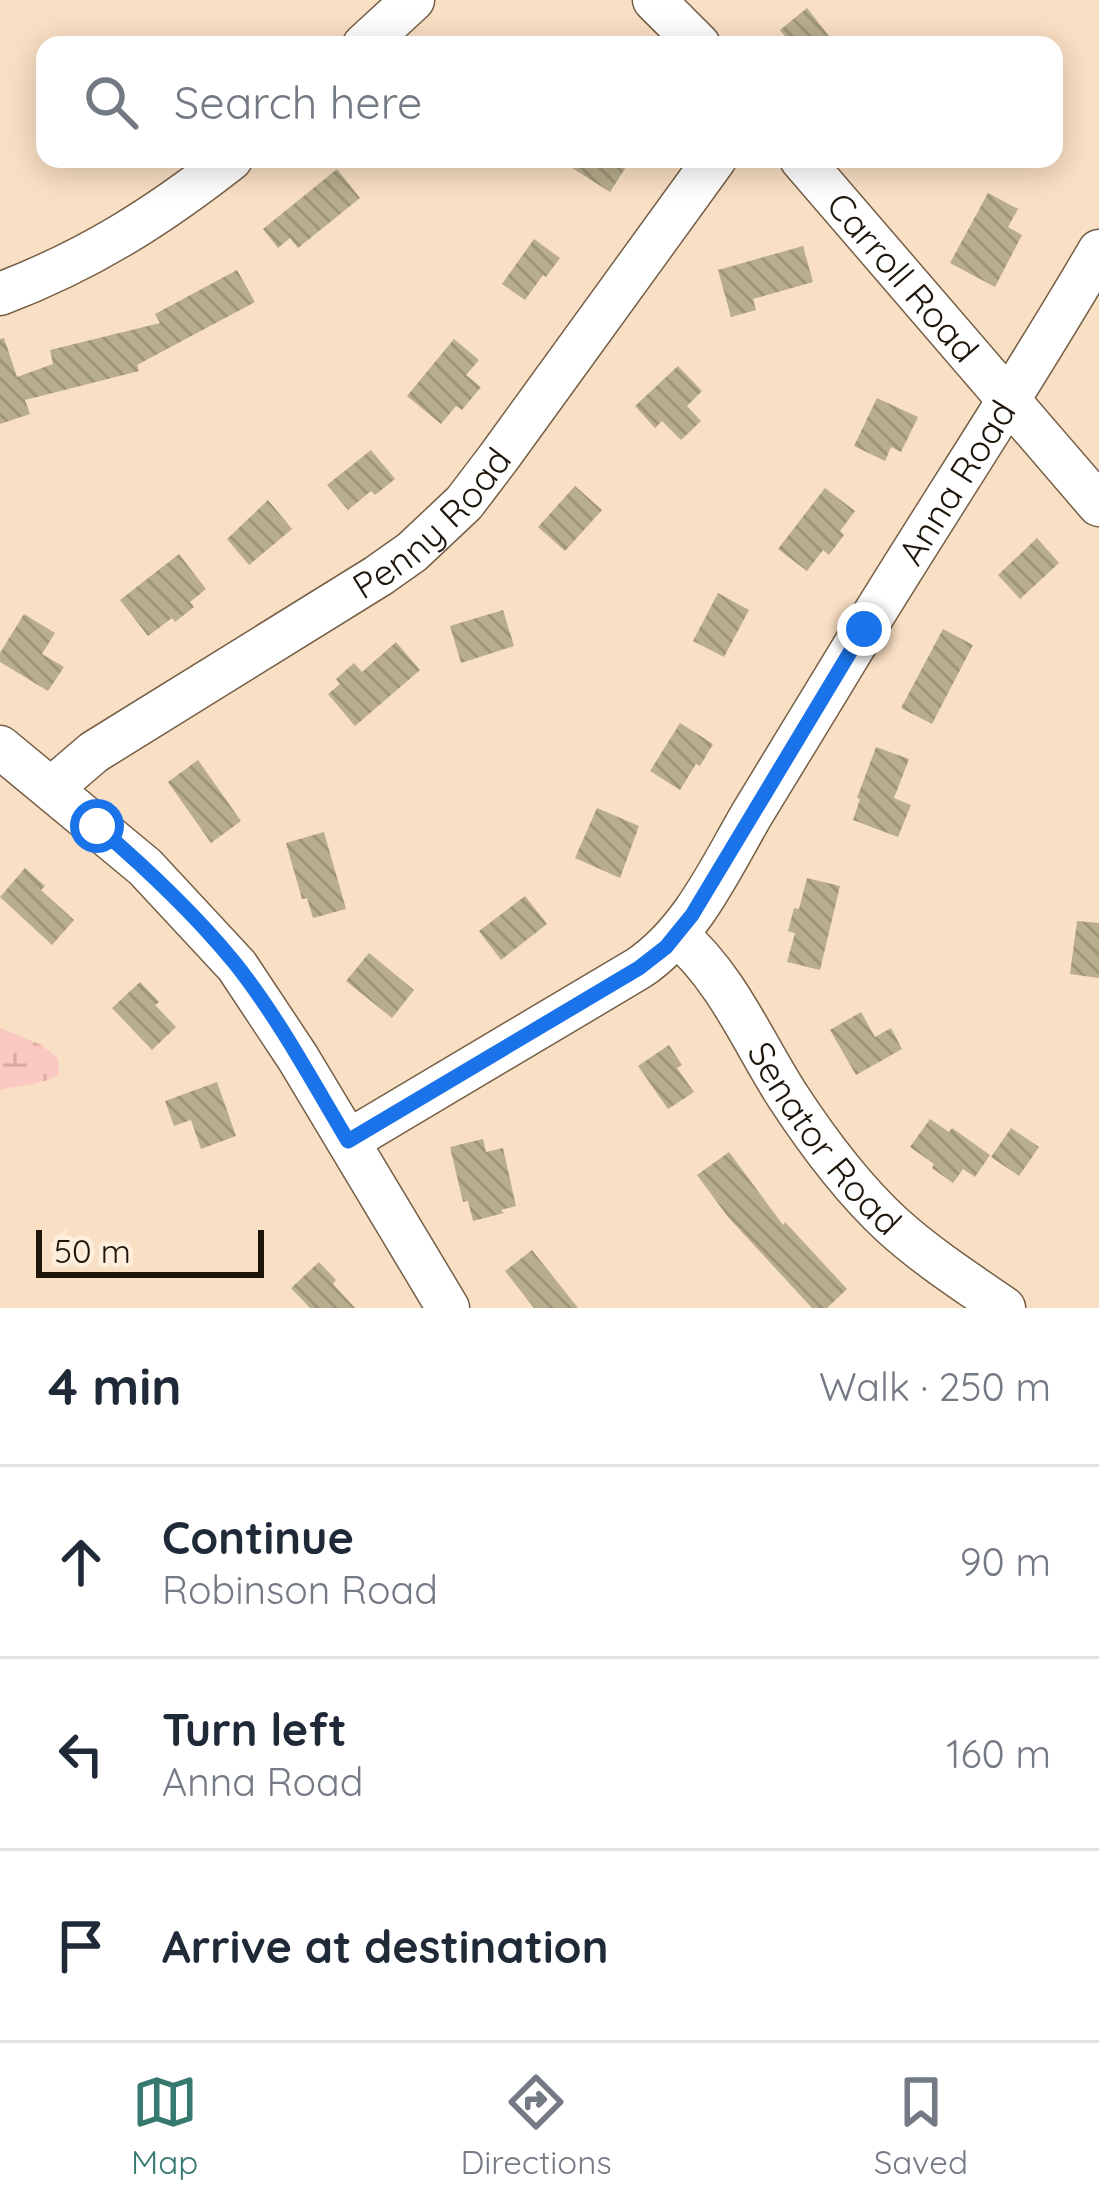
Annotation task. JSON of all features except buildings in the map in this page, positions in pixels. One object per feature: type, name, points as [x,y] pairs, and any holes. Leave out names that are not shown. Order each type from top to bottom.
[{"type":"street","points":[[374,36],[413,0]]},
{"type":"street","points":[[665,4],[692,36]]},
{"type":"street","points":[[0,294],[115,242],[220,168]]},
{"type":"street","name":"Penny Road","points":[[52,788],[94,752],[378,576],[437,530],[488,472],[708,168]]},
{"type":"street","name":"Carroll Road","points":[[809,168],[1099,506]]},
{"type":"street","name":"Anna Road","points":[[348,1141],[639,968],[677,934],[1099,251]]},
{"type":"street","points":[[0,747],[145,867],[237,966],[448,1308]]},
{"type":"street","name":"Senator Road","points":[[677,934],[707,964],[788,1096],[842,1170],[890,1223],[1004,1308]]},
{"type":"green space","points":[[0,1028],[41,1045],[58,1058],[59,1074],[0,1090]]},
{"type":"route","points":[[97,826],[145,867],[237,966],[348,1141],[538,1030],[666,947],[692,915],[864,629]]}]
